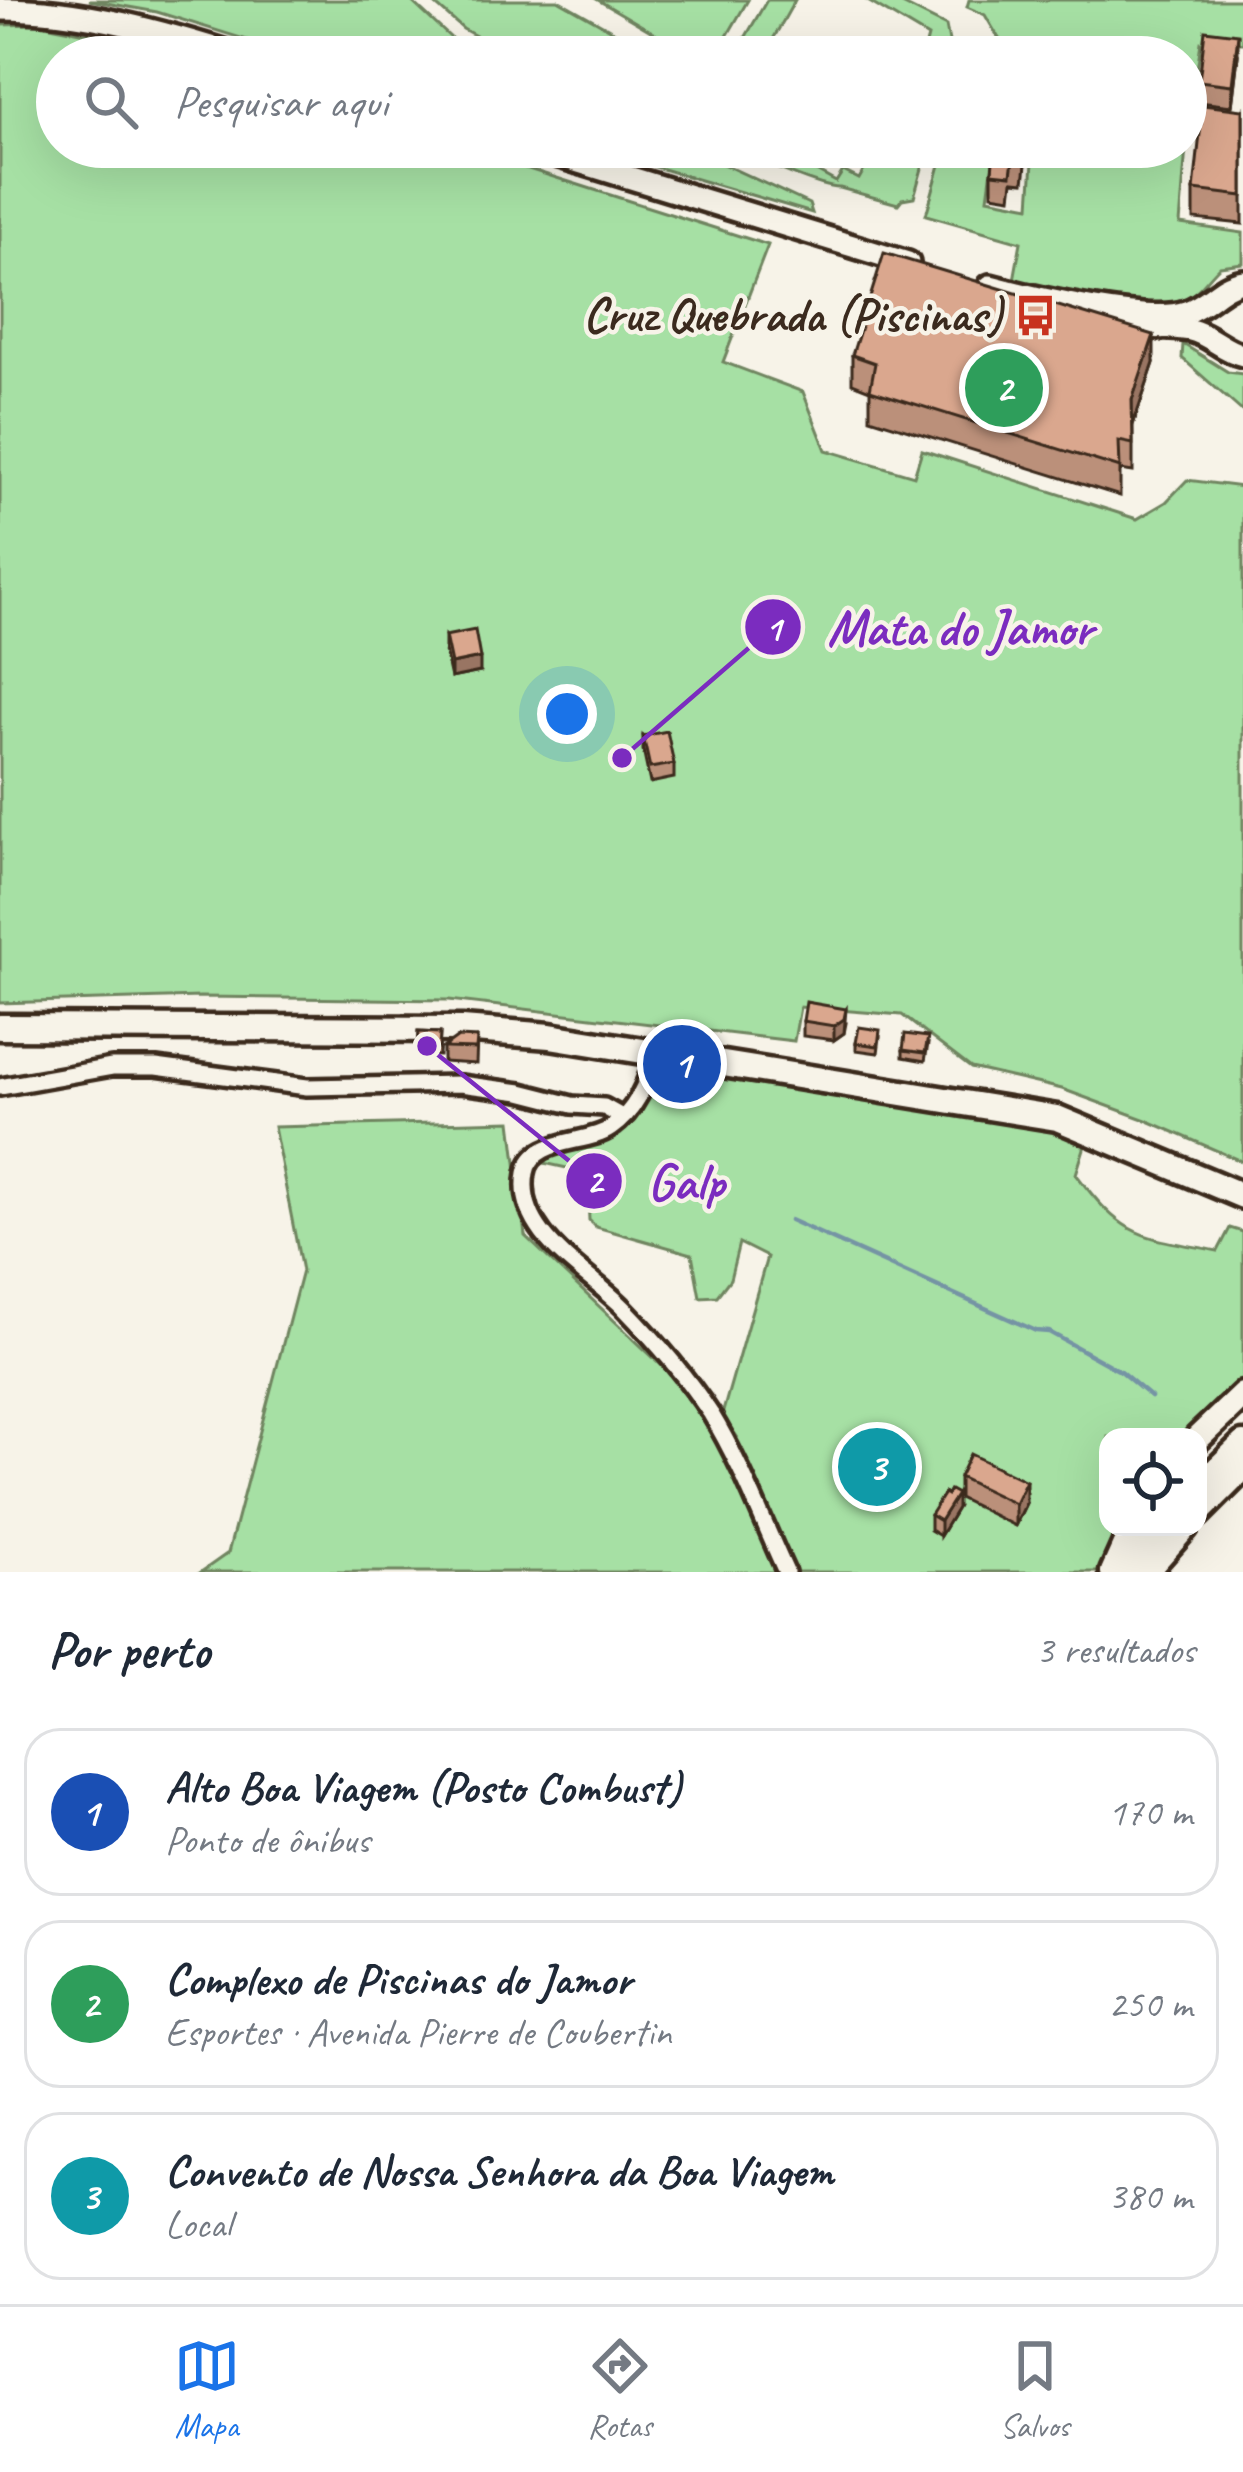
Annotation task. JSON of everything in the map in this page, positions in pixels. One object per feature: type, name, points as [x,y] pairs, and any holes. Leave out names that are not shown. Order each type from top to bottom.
[{"type":"main road","points":[[0,1012],[416,1013],[548,1021],[1062,1105],[1132,1130],[1243,1180]]},
{"type":"main road","points":[[0,1027],[462,1029],[655,1051],[1057,1118],[1243,1196]]},
{"type":"main road","points":[[1207,1429],[1243,1395]]},
{"type":"main road","points":[[1207,1479],[1243,1444]]},
{"type":"main road","points":[[1207,1504],[1243,1468]]},
{"type":"main road","points":[[1113,1572],[1129,1536]]},
{"type":"main road","points":[[1127,1572],[1155,1536]]},
{"type":"main road","points":[[1145,1572],[1177,1536]]},
{"type":"street","points":[[0,9],[34,9],[174,36]]},
{"type":"street","points":[[599,168],[935,271]]},
{"type":"street","points":[[1063,304],[1176,314],[1243,281]]},
{"type":"street","points":[[976,282],[1063,304],[1130,328],[1197,332],[1243,355]]},
{"type":"street","points":[[1216,294],[1208,320],[1219,345]]},
{"type":"street","points":[[655,1051],[650,1076],[622,1117],[601,1134],[566,1142],[533,1157],[526,1173],[532,1220],[660,1345],[712,1416],[786,1572]]},
{"type":"street","points":[[0,1087],[112,1067],[156,1067],[307,1087],[460,1084],[520,1092],[572,1106],[604,1107],[622,1117]]},
{"type":"green space","points":[[89,0],[410,0],[449,36],[234,36],[157,12]]},
{"type":"green space","points":[[430,0],[558,0],[622,36],[476,36]]},
{"type":"green space","points":[[598,0],[748,0],[727,36],[659,36]]},
{"type":"green space","points":[[767,0],[795,0],[775,36],[746,36]]},
{"type":"green space","points":[[866,0],[894,0],[946,26],[948,36],[926,36]]},
{"type":"green space","points":[[969,0],[1243,0],[1243,43],[1207,42],[1207,36],[998,36],[985,15],[967,7]]},
{"type":"green space","points":[[40,24],[102,36],[36,36],[36,168],[525,168],[768,245],[723,362],[803,392],[826,450],[914,476],[922,450],[1137,519],[1166,502],[1187,480],[1243,487],[1243,1162],[1062,1089],[971,1068],[902,1015],[800,1007],[794,1041],[449,1000],[200,997],[0,1003],[0,25]]},
{"type":"green space","points":[[659,168],[731,168],[809,204],[812,213]]},
{"type":"green space","points":[[778,168],[811,168],[836,182],[843,171],[859,179],[865,168],[922,168],[914,197],[898,204]]},
{"type":"green space","points":[[939,168],[992,168],[988,198],[1030,206],[1033,168],[1184,168],[1180,224],[1243,233],[1243,263],[1220,266],[1186,299],[1169,305],[1125,305],[1014,280],[1021,242],[926,215]]},
{"type":"green space","points":[[1183,344],[1228,372],[1243,374],[1243,412],[1182,358]]},
{"type":"green space","points":[[664,1068],[931,1101],[1087,1139],[1076,1174],[1123,1224],[1152,1238],[1218,1251],[1230,1228],[1243,1232],[1243,1382],[1197,1428],[1099,1428],[1099,1536],[1120,1536],[1102,1572],[201,1572],[228,1553],[302,1271],[274,1127],[511,1121],[525,1236],[738,1438],[722,1415],[767,1257],[739,1243],[730,1279],[717,1296],[700,1297],[692,1254],[596,1227],[589,1220],[588,1199],[603,1176],[544,1163],[551,1152],[621,1134]]},
{"type":"building","points":[[1205,30],[1238,34],[1232,85],[1207,82]]},
{"type":"building","points":[[1207,106],[1243,110],[1243,196],[1194,190],[1196,168],[1207,168]]},
{"type":"building","points":[[992,168],[1012,168],[1011,175],[992,173]]},
{"type":"building","points":[[884,253],[1154,335],[1132,400],[1133,444],[1119,441],[1120,468],[870,390],[875,363],[852,355]]},
{"type":"building","points":[[475,630],[480,658],[451,664],[445,636]]},
{"type":"building","points":[[667,731],[674,764],[650,768],[643,736]]},
{"type":"building","points":[[806,1002],[846,1009],[844,1019],[834,1026],[803,1021]]},
{"type":"building","points":[[859,1027],[880,1030],[878,1046],[856,1043]]},
{"type":"building","points":[[418,1032],[440,1033],[439,1049],[417,1048]]},
{"type":"building","points":[[905,1034],[928,1037],[925,1053],[903,1050]]},
{"type":"building","points":[[458,1037],[477,1038],[476,1049],[443,1048]]},
{"type":"building","points":[[870,1451],[886,1455],[883,1468],[867,1465]]},
{"type":"building","points":[[970,1454],[1026,1481],[1015,1504],[959,1477]]},
{"type":"building","points":[[950,1490],[957,1494],[940,1521],[930,1515]]},
{"type":"waterway","points":[[790,1220],[1036,1331],[1049,1332],[1120,1371],[1151,1397]]},
{"type":"place","name":"Cruz Quebrada (Piscinas)","points":[[1036,315]]},
{"type":"place","name":"Complexo de Piscinas do Jamor","points":[[1004,388]]},
{"type":"place","name":"Mata do Jamor","points":[[622,758]]},
{"type":"place","name":"Galp","points":[[427,1046]]},
{"type":"place","name":"Alto Boa Viagem (Posto Combust)","points":[[682,1064]]},
{"type":"place","name":"Convento de Nossa Senhora da Boa Viagem","points":[[877,1467]]}]
